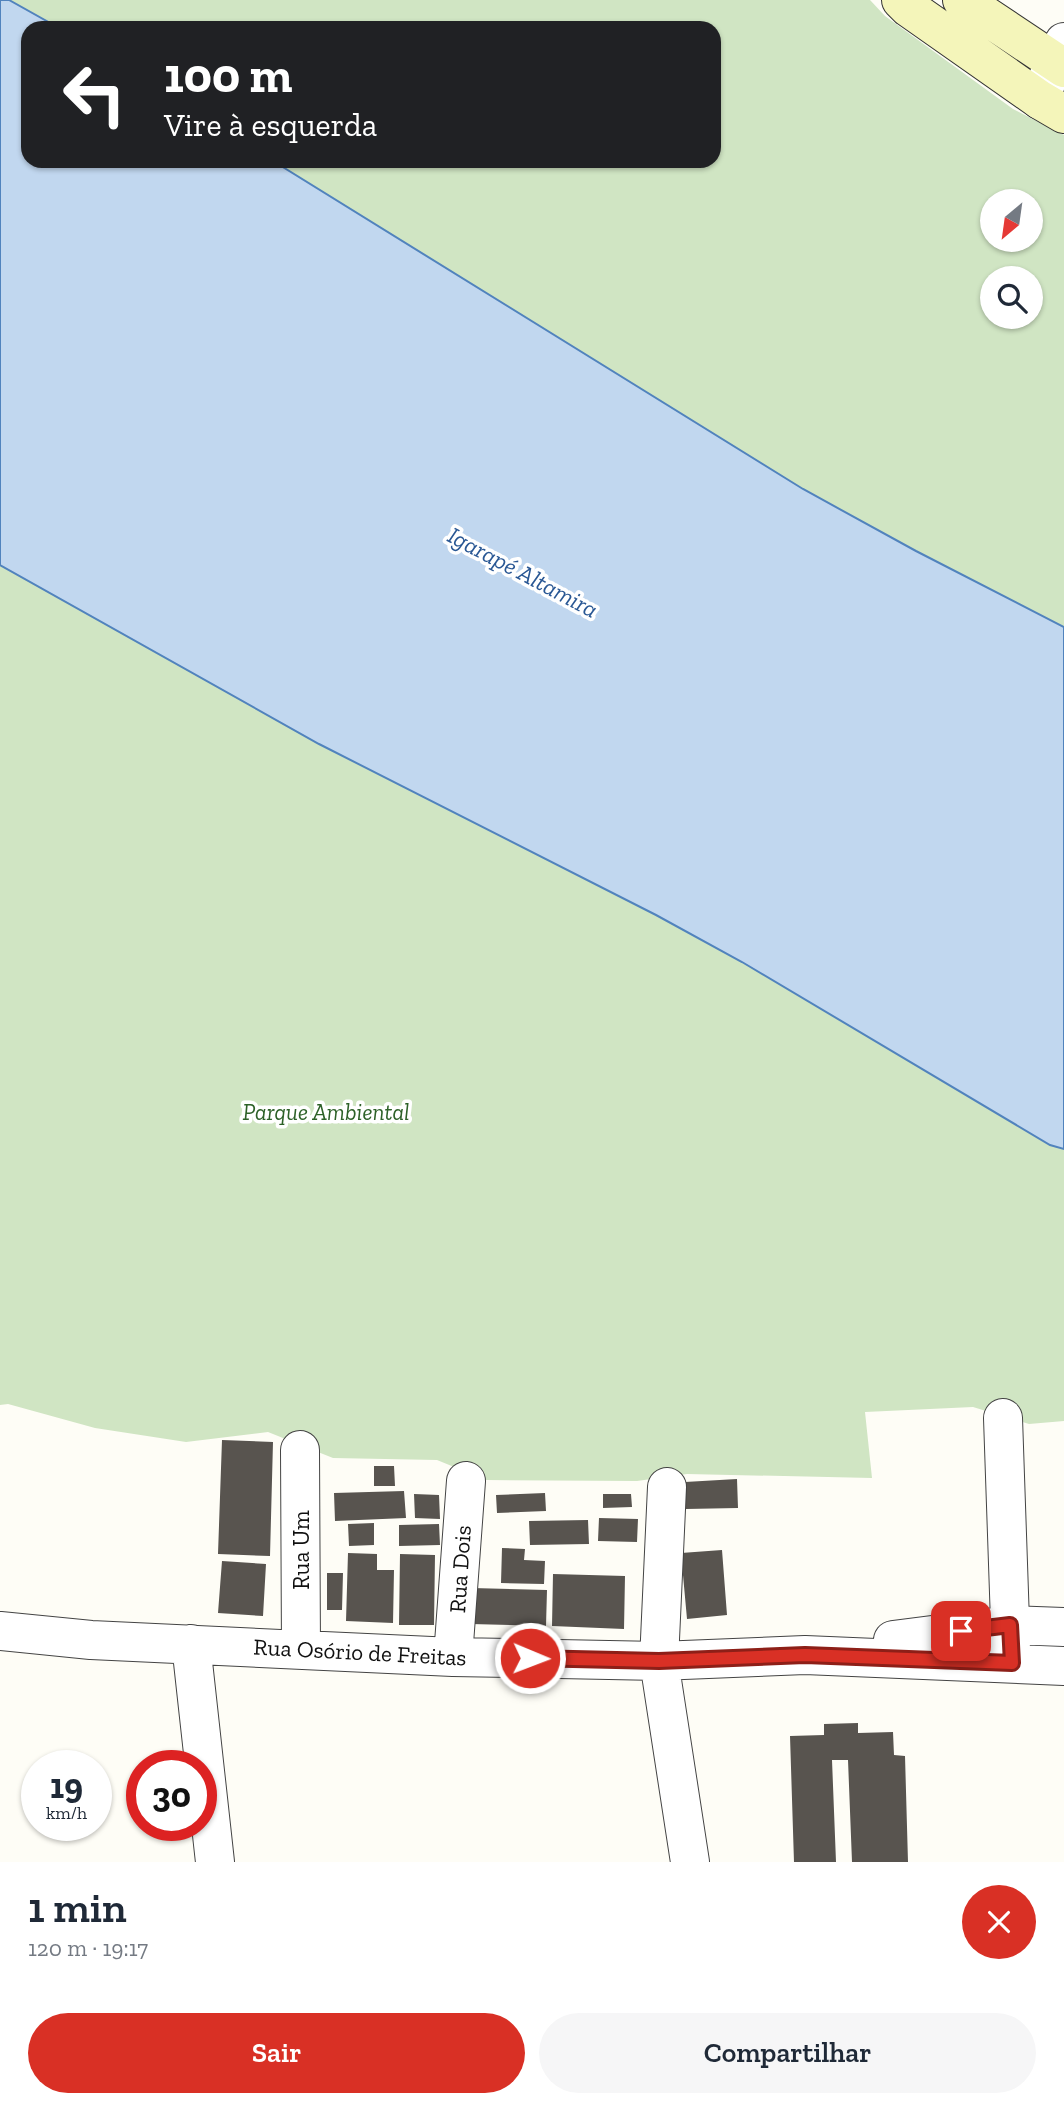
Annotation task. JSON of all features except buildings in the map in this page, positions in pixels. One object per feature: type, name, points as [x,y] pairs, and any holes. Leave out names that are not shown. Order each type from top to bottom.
[{"type":"main road","points":[[901,0],[1052,107]]},
{"type":"main road","points":[[962,0],[1060,57]]},
{"type":"street","points":[[1052,107],[1060,57]]},
{"type":"street","points":[[1003,1418],[1012,1663]]},
{"type":"street","name":"Rua Um","points":[[300,1450],[302,1650]]},
{"type":"street","name":"Rua Dois","points":[[453,1657],[466,1480]]},
{"type":"street","points":[[667,1487],[659,1661],[690,1862]]},
{"type":"street","name":"Rua Osório de Freitas","points":[[805,1655],[1010,1625],[1064,1627]]},
{"type":"street","name":"Rua Osório de Freitas","points":[[0,1631],[91,1640],[453,1657],[659,1661],[805,1655],[1064,1666]]},
{"type":"street","points":[[191,1644],[215,1862]]},
{"type":"green space","points":[[9,0],[870,0],[885,16],[1013,109],[1064,135],[1064,627],[803,489],[284,168],[721,168],[721,21],[46,21]]},
{"type":"green space","name":"Parque Ambiental","points":[[0,565],[319,744],[656,915],[742,962],[1050,1145],[1064,1149],[1064,1421],[1029,1424],[973,1407],[865,1412],[872,1478],[687,1474],[637,1481],[486,1480],[437,1460],[333,1458],[268,1432],[186,1442],[95,1428],[8,1404],[0,1405]]},
{"type":"water","name":"Igarapé Altamira","points":[[0,0],[9,0],[46,21],[21,21],[21,168],[284,168],[803,489],[1064,627],[1064,1149],[1050,1145],[742,962],[656,915],[319,744],[0,565]]},
{"type":"route","points":[[530,1658],[699,1661],[805,1655],[1012,1663],[1010,1625],[961,1631]]}]
